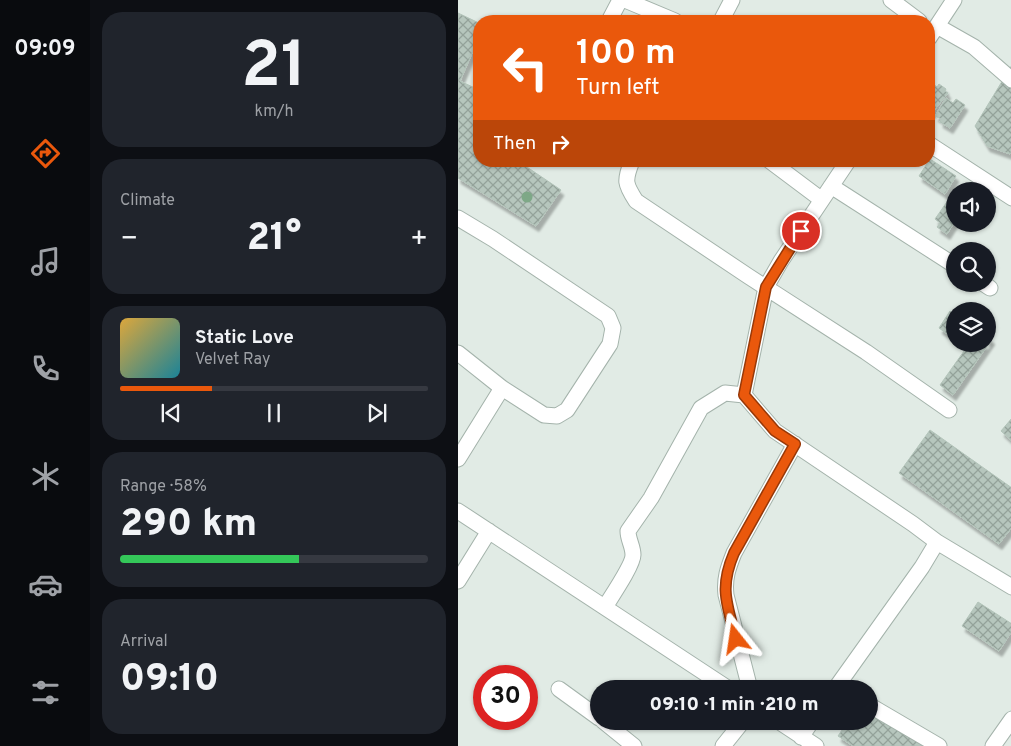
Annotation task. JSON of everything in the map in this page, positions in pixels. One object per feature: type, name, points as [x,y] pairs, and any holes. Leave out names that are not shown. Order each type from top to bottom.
[{"type":"street","points":[[612,15],[620,0]]},
{"type":"street","points":[[626,0],[661,15]]},
{"type":"street","points":[[729,15],[732,0]]},
{"type":"street","points":[[891,0],[911,15]]},
{"type":"street","points":[[935,27],[954,0]]},
{"type":"street","points":[[935,32],[974,47],[1012,80]]},
{"type":"street","points":[[935,148],[1012,198]]},
{"type":"street","points":[[630,167],[626,177],[627,187],[636,201],[866,352],[949,410]]},
{"type":"street","points":[[778,167],[822,200]]},
{"type":"street","points":[[744,395],[766,287],[781,261],[844,167]]},
{"type":"street","points":[[831,186],[946,260]]},
{"type":"street","points":[[458,218],[608,316],[613,328],[610,344],[567,410],[557,416],[544,414],[502,388],[458,353]]},
{"type":"street","points":[[458,459],[502,388]]},
{"type":"street","points":[[604,607],[632,561],[628,532],[651,498],[701,408],[725,392],[744,395],[775,431],[937,542],[1012,587]]},
{"type":"street","points":[[748,680],[724,582],[734,553],[795,444]]},
{"type":"street","points":[[458,511],[715,680]]},
{"type":"street","points":[[458,581],[489,531]]},
{"type":"street","points":[[844,680],[922,567],[937,542]]},
{"type":"street","points":[[559,689],[590,711]]},
{"type":"street","points":[[878,710],[939,746]]},
{"type":"street","points":[[993,746],[1012,719]]},
{"type":"street","points":[[614,730],[634,746]]},
{"type":"street","points":[[724,746],[736,730]]},
{"type":"street","points":[[791,730],[816,746]]},
{"type":"street","points":[[801,737],[806,730]]},
{"type":"building","points":[[458,13],[473,20],[473,51],[460,81],[473,87],[473,167],[527,167],[561,190],[536,226],[458,178]]},
{"type":"building","points":[[1012,65],[1012,151],[1010,154],[987,146],[975,126]]},
{"type":"building","points":[[939,84],[948,93],[935,109],[935,86],[937,87]]},
{"type":"building","points":[[946,98],[953,103],[956,99],[965,105],[950,128],[940,122],[941,119],[935,116]]},
{"type":"building","points":[[935,162],[956,176],[952,182],[946,182],[945,194],[919,176],[925,167],[935,167]]},
{"type":"building","points":[[946,203],[947,234],[937,227],[940,223],[935,219]]},
{"type":"building","points":[[946,317],[946,333],[939,328]]},
{"type":"building","points":[[963,352],[983,352],[953,395],[940,385]]},
{"type":"building","points":[[1012,418],[1012,439],[1011,440],[1001,431]]},
{"type":"building","points":[[930,430],[1012,488],[1012,527],[999,544],[899,473]]},
{"type":"building","points":[[978,602],[1012,624],[1012,631],[999,651],[962,626]]},
{"type":"building","points":[[878,712],[931,746],[853,746],[838,736],[842,730],[878,730]]},
{"type":"route","points":[[736,639],[724,582],[727,570],[734,553],[795,444],[775,431],[744,395],[766,287],[801,231]]}]
